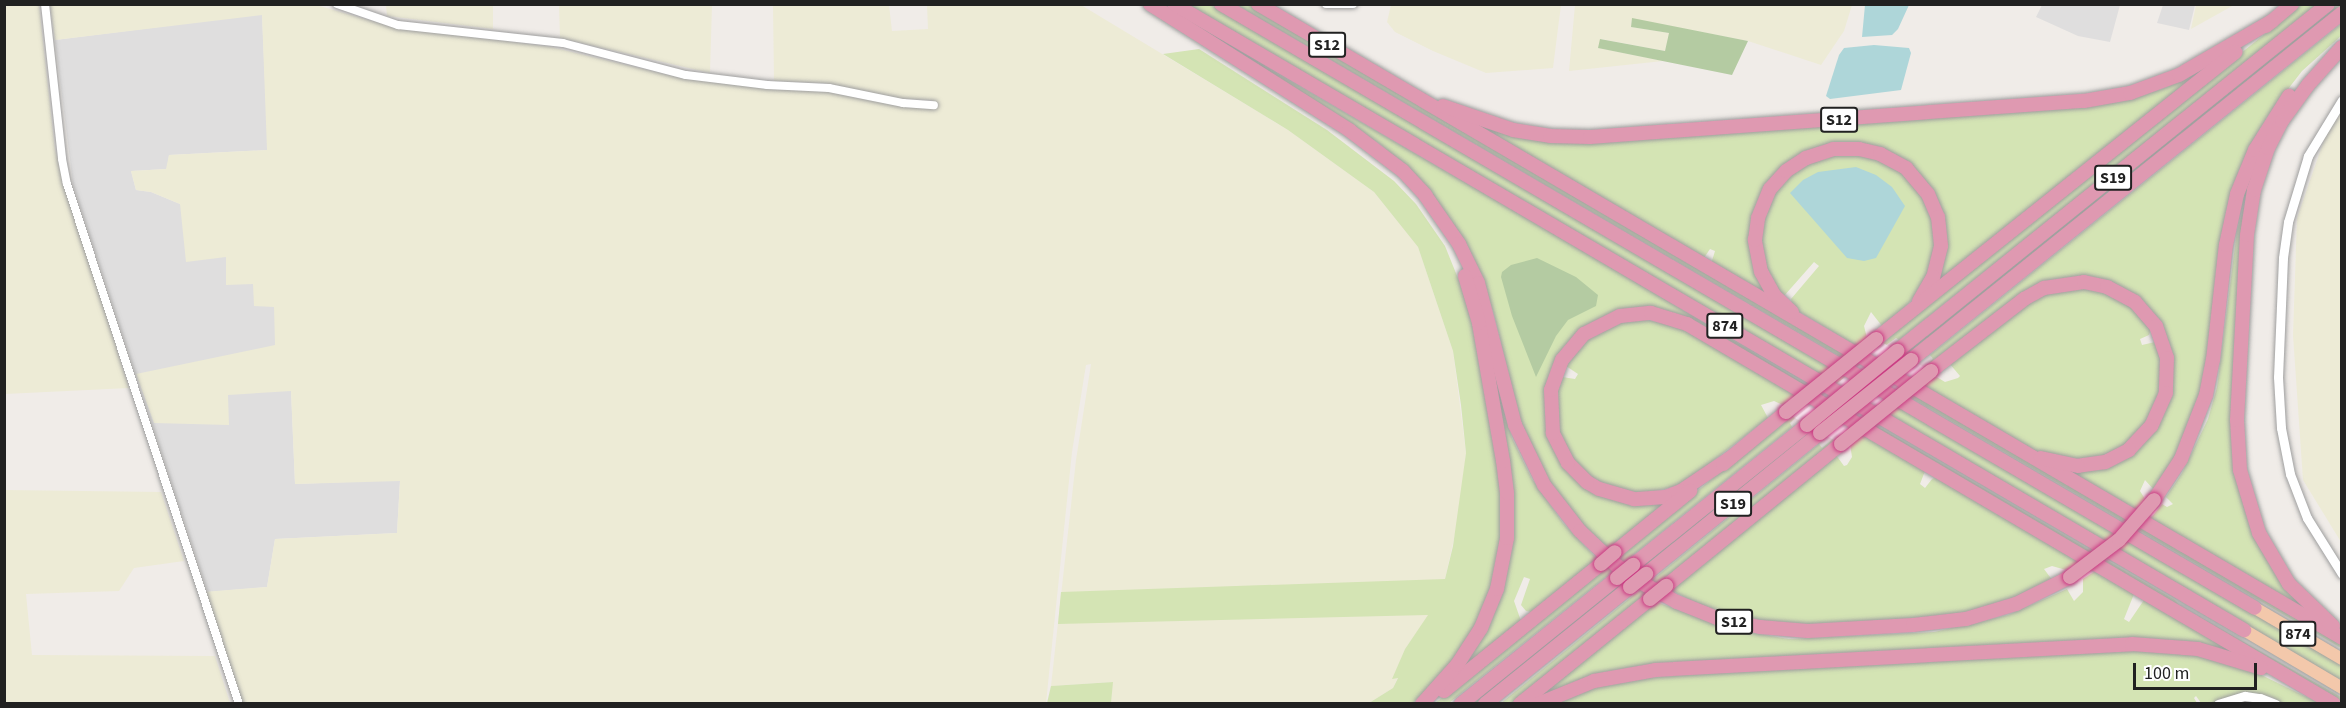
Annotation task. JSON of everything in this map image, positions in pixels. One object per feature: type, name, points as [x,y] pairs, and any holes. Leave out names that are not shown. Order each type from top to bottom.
[{"type":"highway","points":[[1150,4],[1375,148],[1403,171],[1428,199],[1454,250],[1475,304],[1504,470],[1508,514],[1504,559],[1486,618],[1458,665],[1422,704]]},
{"type":"highway","name":"874","points":[[1174,4],[2244,630]]},
{"type":"highway","name":"874","points":[[1221,4],[2255,608]]},
{"type":"highway","name":"S12","points":[[1258,4],[1396,86],[1478,120],[1531,134],[1590,137],[2102,99],[2140,90],[2180,75],[2272,21],[2292,4]]},
{"type":"highway","name":"S19","points":[[1461,704],[2328,4]]},
{"type":"highway","name":"S19","points":[[1485,704],[2342,13]]},
{"type":"highway","points":[[1428,704],[1876,339],[2204,78],[2272,21]]},
{"type":"highway","name":"S12","points":[[1428,199],[1459,244],[1478,283],[1515,425],[1540,478],[1580,531],[1616,565],[1682,605],[1717,618],[1760,627],[1808,632],[1919,625],[1966,619],[2016,604],[2070,577],[2119,540],[2154,500],[2185,450],[2206,395],[2213,360],[2227,237],[2244,175],[2260,140],[2282,105],[2306,76],[2342,43]]},
{"type":"highway","points":[[2342,47],[2308,85],[2282,121],[2268,148],[2254,190],[2246,253],[2237,440],[2247,499],[2265,546],[2289,584],[2342,633]]},
{"type":"highway","points":[[1396,86],[2005,444],[2342,638]]},
{"type":"highway","points":[[1821,336],[1783,304],[1767,285],[1757,259],[1755,240],[1761,208],[1778,180],[1806,158],[1833,149],[1869,150],[1899,163],[1914,175],[1931,200],[1940,227],[1939,258],[1928,288],[1902,319]]},
{"type":"highway","points":[[1521,704],[1931,371],[2024,299],[2044,288],[2070,283],[2097,285],[2126,297],[2145,312],[2156,326],[2165,347],[2168,381],[2158,415],[2138,442],[2119,456],[2105,462],[2078,466],[2048,461],[2005,444]]},
{"type":"highway","points":[[1730,458],[1681,491],[1665,497],[1634,499],[1609,494],[1599,489],[1587,482],[1568,463],[1553,433],[1551,390],[1562,360],[1584,334],[1620,316],[1651,313],[1680,321],[2334,704]]},
{"type":"highway","points":[[1538,704],[1594,681],[1646,671],[2132,644],[2184,646],[2215,653],[2258,667],[2307,688]]},
{"type":"main road","name":"874","points":[[2255,608],[2342,659]]},
{"type":"main road","name":"874","points":[[2244,630],[2342,688]]},
{"type":"street","points":[[45,4],[62,159],[67,184],[239,704]]},
{"type":"street","points":[[337,4],[398,25],[563,43],[686,75],[766,85],[829,88],[903,104],[933,105]]},
{"type":"street","points":[[1326,4],[1353,4]]},
{"type":"street","points":[[2342,100],[2308,156],[2288,222],[2283,258],[2277,377],[2281,428],[2290,474],[2307,518],[2342,574]]},
{"type":"street","points":[[2218,704],[2245,696],[2272,702]]},
{"type":"shaded area","points":[[2042,4],[2120,5],[2110,42],[2078,36],[2036,17]]},
{"type":"shaded area","points":[[2196,4],[2234,5],[2191,29]]},
{"type":"shaded area","points":[[4,5],[39,5],[55,150],[129,388],[5,394]]},
{"type":"shaded area","points":[[50,5],[316,5],[393,27],[551,47],[685,79],[827,91],[903,107],[933,105],[932,100],[888,98],[824,83],[774,81],[773,5],[889,5],[892,31],[928,29],[927,5],[1081,5],[1288,130],[1374,192],[1418,247],[1453,351],[1466,453],[1460,512],[1445,579],[1429,615],[1405,649],[1393,678],[1398,677],[1393,688],[1369,703],[1111,703],[1112,682],[1051,686],[1076,460],[1091,364],[1086,365],[1072,452],[1046,703],[239,703],[204,592],[267,587],[275,539],[397,533],[400,481],[295,484],[291,391],[228,395],[229,425],[154,423],[136,374],[275,345],[274,307],[254,306],[253,284],[226,285],[226,257],[186,262],[180,204],[151,192],[136,190],[131,171],[166,169],[169,155],[267,150],[262,15],[55,40]]},
{"type":"shaded area","points":[[386,5],[493,5],[493,29],[387,16]]},
{"type":"shaded area","points":[[559,5],[712,5],[710,73],[560,38]]},
{"type":"shaded area","points":[[1391,5],[1561,5],[1553,68],[1486,73],[1395,32],[1387,22]]},
{"type":"shaded area","points":[[1575,5],[1852,5],[1844,31],[1821,65],[1748,41],[1632,19],[1631,27],[1670,33],[1665,51],[1601,39],[1599,48],[1663,61],[1569,71]]},
{"type":"shaded area","points":[[2163,5],[2195,5],[2189,30],[2157,23]]},
{"type":"shaded area","points":[[262,14],[268,150],[169,155],[167,169],[131,171],[136,190],[151,192],[180,204],[275,307],[275,346],[291,390],[295,484],[400,480],[397,533],[275,539],[267,587],[208,592],[73,184],[55,40]]},
{"type":"shaded area","points":[[2341,108],[2341,542],[2303,480],[2293,335],[2297,218],[2331,120]]},
{"type":"shaded area","points":[[5,490],[161,492],[184,561],[134,568],[119,591],[26,594],[32,655],[215,656],[230,703],[5,703]]},
{"type":"green space","points":[[1184,5],[1211,5],[2341,664],[2341,681]]},
{"type":"green space","points":[[1237,5],[1249,5],[2341,642],[2341,648]]},
{"type":"green space","points":[[2301,5],[2317,5],[1899,340],[1896,338],[1886,345],[1881,341]]},
{"type":"green space","points":[[2338,5],[2341,5],[2341,8],[1907,357],[1903,354]]},
{"type":"green space","points":[[1632,18],[1748,41],[1732,75],[1598,48],[1600,39],[1665,51],[1669,33],[1631,27]]},
{"type":"green space","points":[[2341,24],[2341,36],[2302,71],[2269,114],[2251,144],[2226,211],[2220,244],[2213,321],[2200,398],[2176,455],[2154,490],[2145,480],[2140,491],[2145,499],[2133,513],[2060,470],[2088,470],[2160,422],[2171,393],[2173,366],[2150,312],[2068,278],[1928,369],[1924,367],[1933,359],[1930,355]]},
{"type":"green space","points":[[1195,26],[1615,269],[1800,381],[2175,600],[2180,606],[2341,697],[2341,703],[1961,481],[1645,309],[1579,333],[1546,411],[1583,483],[1672,501],[1607,551],[1590,534],[1547,478],[1522,429],[1494,314],[1480,275],[1416,177],[1380,144]]},
{"type":"green space","points":[[1199,49],[1327,130],[1394,181],[1416,204],[1445,246],[1472,313],[1500,474],[1503,533],[1488,600],[1472,634],[1450,667],[1413,703],[1369,703],[1393,688],[1398,678],[1392,679],[1405,649],[1428,615],[1058,624],[1061,592],[1445,579],[1453,546],[1466,453],[1453,351],[1418,247],[1374,192],[1288,130],[1163,54]]},
{"type":"green space","points":[[2205,70],[1932,290],[1943,217],[1889,153],[1811,151],[1754,214],[1772,299],[1711,264],[1715,251],[1710,249],[1704,258],[1469,124],[1543,140],[2133,98],[2162,89]]},
{"type":"green space","points":[[1862,154],[1895,166],[1921,191],[1933,219],[1936,241],[1932,264],[1919,291],[1907,305],[1882,326],[1871,312],[1864,326],[1867,338],[1856,346],[1793,308],[1791,299],[1819,266],[1814,262],[1784,296],[1771,282],[1762,256],[1762,225],[1778,187],[1800,168],[1833,155]]},
{"type":"green space","points":[[2255,169],[2236,470],[2291,593],[2309,614],[2148,522],[2162,504],[2167,507],[2173,504],[2166,497],[2182,473],[2208,419],[2217,387],[2237,231]]},
{"type":"green space","points":[[1537,258],[1576,277],[1598,295],[1596,306],[1568,320],[1556,336],[1536,377],[1512,316],[1501,277],[1502,272],[1511,265]]},
{"type":"green space","points":[[2083,288],[2115,296],[2132,307],[2151,329],[2149,335],[2140,339],[2142,345],[2155,342],[2163,362],[2159,403],[2138,436],[2112,454],[2081,461],[2037,452],[1922,386],[1935,376],[1945,382],[1958,378],[1960,376],[1949,363],[2008,315],[2048,292]]},
{"type":"green space","points":[[1642,319],[1677,326],[1796,394],[1783,405],[1774,401],[1761,405],[1768,418],[1682,485],[1641,494],[1604,484],[1588,475],[1576,463],[1560,436],[1556,392],[1562,377],[1575,379],[1578,374],[1566,366],[1587,339],[1616,324]]},
{"type":"green space","points":[[1495,382],[1512,438],[1532,479],[1563,523],[1597,559],[1532,612],[1526,611],[1521,605],[1530,579],[1524,577],[1514,601],[1521,621],[1459,672],[1506,571]]},
{"type":"green space","points":[[1791,415],[1795,418],[1790,423],[1792,427],[1449,703],[1434,704]]},
{"type":"green space","points":[[1812,428],[1816,430],[1479,703],[1470,704]]},
{"type":"green space","points":[[1864,433],[1925,471],[1920,484],[1925,488],[1932,479],[1937,477],[2081,560],[2066,570],[2052,566],[2044,569],[2053,581],[2023,596],[1968,612],[1919,619],[1790,625],[1728,615],[1702,606],[1669,589],[1836,455],[1844,466],[1847,465],[1852,457],[1850,444]]},
{"type":"green space","points":[[1833,439],[1838,442],[1672,577],[1512,703],[1500,704],[1819,444],[1822,448]]},
{"type":"green space","points":[[2097,570],[2134,594],[2124,619],[2129,622],[2144,600],[2247,658],[2205,647],[1667,665],[1530,701],[1654,601],[1730,629],[1789,639],[1934,632],[2008,615],[2067,589],[2074,601],[2083,592],[2083,579]]},
{"type":"green space","points":[[2133,650],[2198,654],[2243,666],[2319,703],[2282,703],[2271,697],[2243,694],[2211,704],[2201,703],[2196,696],[2194,698],[2197,703],[1552,704],[1594,688],[1634,679]]},
{"type":"green space","points":[[1113,682],[1111,703],[1047,703],[1051,686]]},
{"type":"water","points":[[1865,4],[1909,5],[1898,29],[1892,35],[1862,37]]},
{"type":"water","points":[[1874,45],[1909,48],[1911,53],[1901,90],[1830,99],[1826,96],[1839,55],[1844,48]]},
{"type":"water","points":[[1856,167],[1876,175],[1892,187],[1905,206],[1876,258],[1864,261],[1847,258],[1790,193],[1803,180],[1818,172]]},
{"type":"pier","points":[[1885,344],[1904,355],[1813,429],[1795,418]]},
{"type":"pier","points":[[1906,357],[1924,367],[1834,440],[1820,433]]}]
